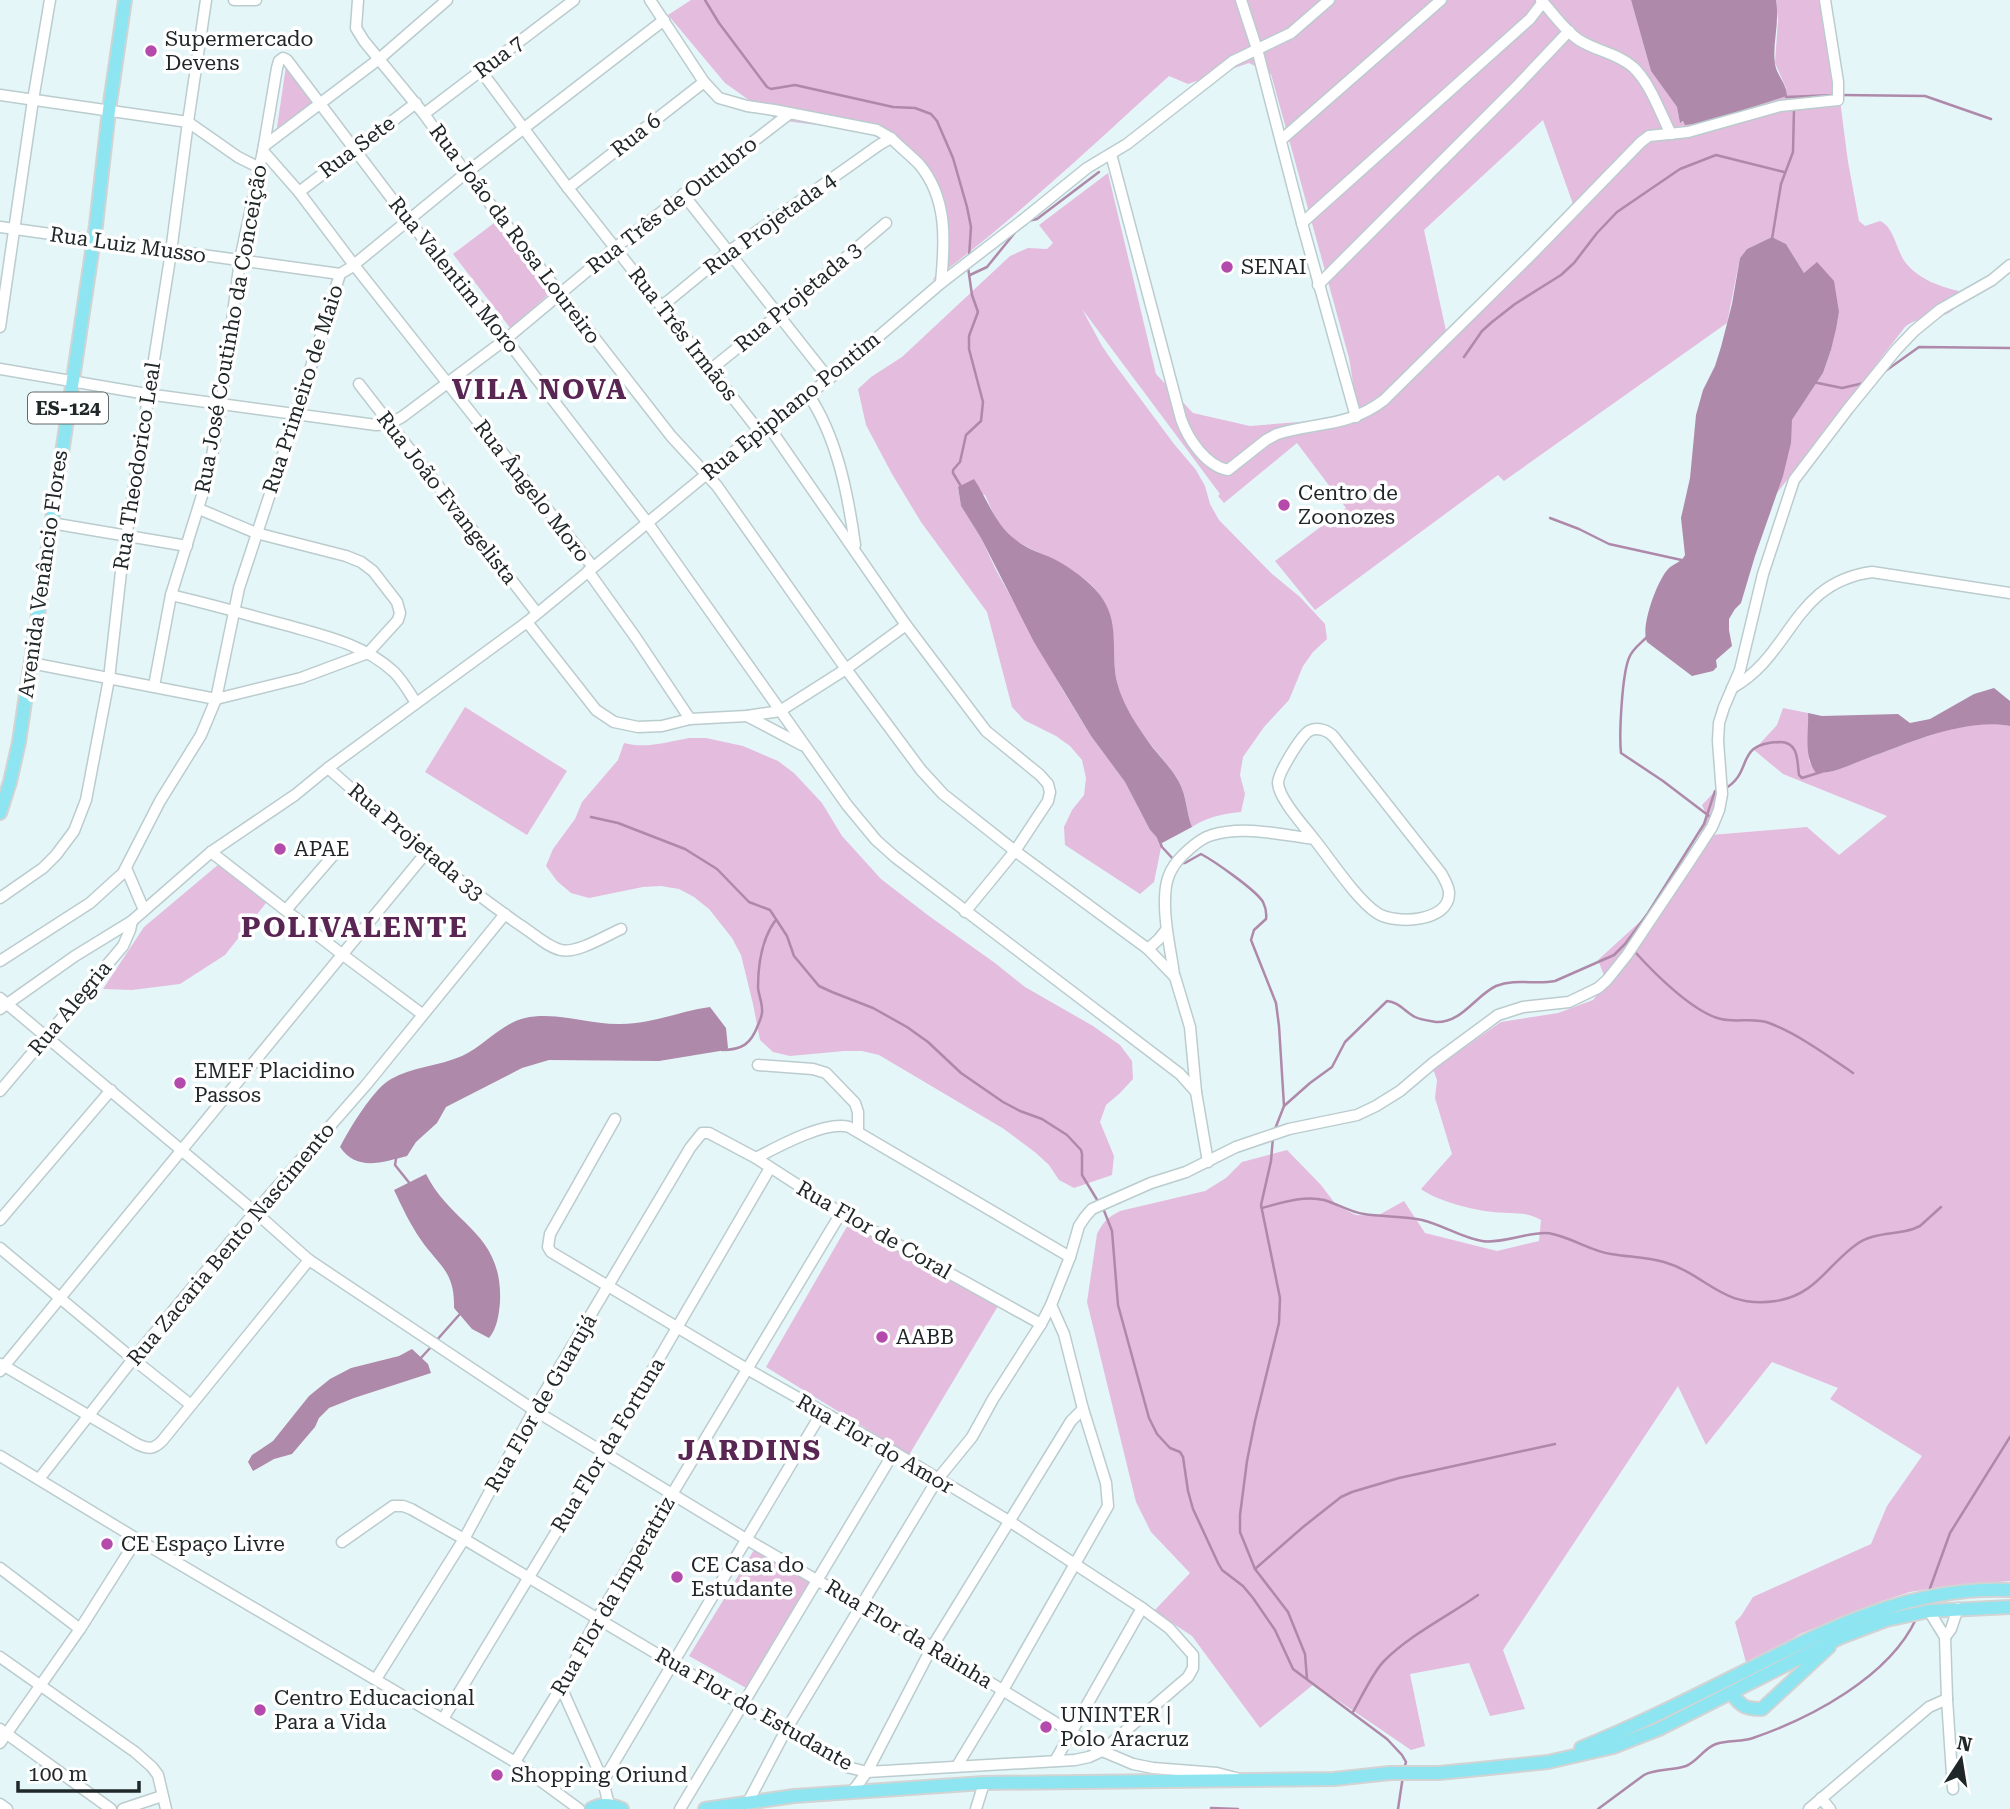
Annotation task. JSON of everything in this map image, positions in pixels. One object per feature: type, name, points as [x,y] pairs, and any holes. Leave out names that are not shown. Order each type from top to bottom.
[{"type":"main road","name":"Avenida Venâncio Flores","points":[[0,813],[14,766],[30,663],[93,241],[125,0]]},
{"type":"main road","points":[[1548,1762],[1618,1733],[1824,1631],[1881,1609],[1922,1597],[1981,1589],[2010,1590]]},
{"type":"main road","points":[[705,1809],[794,1797],[984,1783],[1334,1779],[1390,1773],[1439,1773],[1548,1762],[1613,1747],[1659,1729],[1839,1638],[1886,1620],[1929,1611],[2010,1607]]},
{"type":"main road","points":[[1776,1655],[1732,1687],[1731,1693],[1741,1706],[1762,1709],[1839,1638]]},
{"type":"main road","points":[[591,1809],[600,1805],[622,1809]]},
{"type":"street","points":[[0,327],[50,0]]},
{"type":"street","name":"Rua Theodorico Leal","points":[[0,898],[43,868],[56,855],[75,831],[86,800],[109,678],[126,536],[171,252],[206,0]]},
{"type":"street","points":[[234,0],[256,0]]},
{"type":"street","name":"Rua João da Rosa Loureiro","points":[[358,0],[356,28],[364,41],[416,103],[466,173],[671,436],[729,501],[846,669],[921,770],[943,794],[1148,949],[1175,977]]},
{"type":"street","name":"Rua 7","points":[[424,114],[574,0]]},
{"type":"street","points":[[650,0],[713,94],[723,100],[877,130],[891,138],[920,166],[937,196],[942,213],[941,283]]},
{"type":"street","points":[[1241,0],[1257,48],[1318,285],[1356,417]]},
{"type":"street","name":"Rua Epiphano Pontim","points":[[132,921],[211,852],[295,795],[527,622],[758,431],[829,379],[941,283],[1087,168],[1127,144],[1233,61],[1291,33],[1329,0]]},
{"type":"street","points":[[1282,140],[1441,0]]},
{"type":"street","points":[[1111,153],[1181,419],[1191,440],[1213,464],[1228,470],[1277,434],[1356,417],[1384,400],[1649,136],[1688,132],[1780,106],[1838,100],[1838,82],[1825,0]]},
{"type":"street","points":[[1302,223],[1530,19],[1542,1],[1580,40],[1633,67],[1642,78],[1671,134]]},
{"type":"street","points":[[263,148],[379,59],[445,2]]},
{"type":"street","name":"Rua Primeiro de Maio","points":[[0,961],[90,903],[126,868],[160,801],[201,735],[216,699],[233,609],[340,274],[524,127],[664,20]]},
{"type":"street","points":[[1318,285],[1569,31]]},
{"type":"street","name":"Rua José Coutinho da Conceição","points":[[153,686],[171,595],[209,473],[240,260],[260,168],[277,68],[279,61],[283,58],[287,60]]},
{"type":"street","name":"Rua Valentim Moro","points":[[287,60],[408,219],[506,339],[648,522],[847,805],[876,840],[965,912],[1180,1074],[1196,1093]]},
{"type":"street","name":"Rua Três Irmãos","points":[[481,71],[568,188],[758,431]]},
{"type":"street","name":"Rua 6","points":[[568,188],[704,82]]},
{"type":"street","points":[[0,95],[188,122],[238,157],[260,168]]},
{"type":"street","name":"Rua Sete","points":[[299,191],[416,103]]},
{"type":"street","name":"Rua Três de Outubro","points":[[389,424],[506,339],[616,247],[789,114]]},
{"type":"street","name":"Rua Projetada 4","points":[[662,306],[728,252],[891,138]]},
{"type":"street","name":"Rua Ângelo Moro","points":[[263,148],[591,569],[690,719]]},
{"type":"street","points":[[683,194],[829,379]]},
{"type":"street","name":"Rua Projetada 3","points":[[710,370],[886,223]]},
{"type":"street","name":"Rua Luiz Musso","points":[[0,227],[340,274]]},
{"type":"street","points":[[747,1804],[786,1730],[937,1479],[972,1437],[1041,1324],[1051,1305],[1080,1226],[1092,1209],[1186,1172],[1236,1147],[1289,1129],[1357,1115],[1376,1106],[1400,1091],[1498,1015],[1522,1007],[1569,1002],[1586,995],[1606,980],[1627,955],[1712,827],[1719,810],[1722,779],[1719,723],[1740,670],[1763,574],[1794,480],[1802,466],[1914,331],[1941,309],[1992,280],[2010,265]]},
{"type":"street","points":[[0,369],[147,394],[376,425],[389,424]]},
{"type":"street","name":"Rua João Evangelista","points":[[359,384],[537,613]]},
{"type":"street","points":[[808,394],[828,428],[848,500],[855,549]]},
{"type":"street","points":[[767,424],[906,625],[986,732],[1048,784],[1048,801],[1015,851],[965,912]]},
{"type":"street","points":[[826,508],[838,508],[848,500]]},
{"type":"street","points":[[30,663],[216,699],[301,678],[368,653],[398,620],[400,613],[397,602],[373,571],[360,562],[256,533],[199,509]]},
{"type":"street","points":[[51,523],[187,546]]},
{"type":"street","points":[[1732,688],[1765,663],[1808,603],[1837,582],[1857,574],[1872,572],[2010,593]]},
{"type":"street","points":[[171,595],[233,609],[325,636],[368,653],[392,670],[416,703]]},
{"type":"street","points":[[527,622],[596,710],[614,722],[638,727],[662,726],[690,719],[780,711],[846,669],[906,625]]},
{"type":"street","points":[[747,716],[807,748]]},
{"type":"street","points":[[1208,1161],[1196,1093],[1190,1027],[1175,977],[1166,930],[1164,898],[1172,867],[1189,849],[1209,835],[1233,831],[1314,839],[1364,901],[1378,914],[1406,920],[1423,918],[1439,912],[1448,901],[1448,885],[1441,873],[1334,737],[1316,729],[1308,732],[1286,763],[1279,774],[1278,785],[1282,795],[1314,839]]},
{"type":"street","name":"Rua Projetada 33","points":[[328,768],[425,854],[547,943],[564,951],[582,947],[621,929]]},
{"type":"street","points":[[286,910],[337,850]]},
{"type":"street","points":[[211,852],[422,1014]]},
{"type":"street","points":[[309,1260],[154,1448],[137,1444],[1,1367],[107,1244],[425,854]]},
{"type":"street","points":[[126,868],[144,910]]},
{"type":"street","name":"Rua Zacaria Bento Nascimento","points":[[39,1479],[133,1359],[255,1212],[366,1086],[505,914]]},
{"type":"street","points":[[2,1002],[132,921]]},
{"type":"street","name":"Rua Alegria","points":[[0,1091],[123,946],[132,921]]},
{"type":"street","points":[[1148,949],[1166,930]]},
{"type":"street","name":"Rua Flor da Rainha","points":[[2,1002],[111,1090],[309,1260],[534,1410],[1102,1751],[1133,1764],[1232,1775],[1240,1780]]},
{"type":"street","points":[[758,1066],[813,1069],[826,1073],[855,1104],[858,1131]]},
{"type":"street","points":[[0,1220],[111,1090]]},
{"type":"street","name":"Rua Flor do Amor","points":[[615,1119],[550,1234],[548,1247],[555,1255],[1009,1521],[1142,1608],[1169,1628],[1193,1655]]},
{"type":"street","points":[[756,1158],[832,1125],[842,1125],[858,1131],[1070,1257]]},
{"type":"street","name":"Rua Flor de Guarujá","points":[[376,1679],[464,1539],[534,1410],[690,1148],[702,1133],[709,1133]]},
{"type":"street","name":"Rua Flor de Coral","points":[[709,1133],[756,1158],[841,1213],[1041,1324]]},
{"type":"street","name":"Rua Flor da Fortuna","points":[[443,1719],[604,1453],[770,1168]]},
{"type":"street","name":"Rua Flor da Imperatriz","points":[[515,1762],[597,1619],[841,1213]]},
{"type":"street","points":[[0,1248],[191,1405]]},
{"type":"street","points":[[957,1766],[1108,1506],[1106,1483],[1064,1334],[1051,1305]]},
{"type":"street","points":[[852,1792],[867,1772],[932,1647],[1071,1422],[1083,1409]]},
{"type":"street","points":[[603,1781],[822,1412]]},
{"type":"street","points":[[680,1809],[894,1452]]},
{"type":"street","points":[[0,1456],[515,1762],[579,1809]]},
{"type":"street","name":"Rua Flor do Estudante","points":[[342,1542],[388,1509],[398,1506],[411,1509],[847,1767],[867,1772],[1089,1757],[1102,1751],[1188,1677],[1193,1668],[1193,1655]]},
{"type":"street","points":[[0,1743],[4,1731],[42,1685],[137,1539]]},
{"type":"street","points":[[0,1569],[80,1629]]},
{"type":"street","points":[[1055,1761],[1142,1608]]},
{"type":"street","points":[[1945,1637],[1951,1629],[1958,1608]]},
{"type":"street","points":[[1929,1611],[1945,1637],[1953,1790]]},
{"type":"street","points":[[0,1657],[152,1766],[158,1774],[166,1809]]},
{"type":"street","points":[[561,1686],[603,1781],[609,1805]]},
{"type":"street","points":[[1809,1809],[1929,1707],[1947,1699]]},
{"type":"street","points":[[4,1731],[110,1809]]},
{"type":"street","points":[[867,1772],[886,1791]]},
{"type":"street","points":[[976,1809],[984,1783]]},
{"type":"street","points":[[123,1809],[162,1796]]},
{"type":"street","points":[[1821,1798],[1830,1809]]},
{"type":"street","points":[[0,1804],[7,1809]]},
{"type":"shaded area","points":[[691,0],[1631,0],[1651,71],[1677,107],[1680,122],[1703,123],[1787,96],[1775,63],[1778,20],[1776,0],[1827,0],[1848,162],[1859,221],[1865,226],[1880,221],[1885,224],[1905,262],[1917,274],[1931,282],[1963,292],[1953,310],[1905,327],[1777,493],[1788,454],[1792,420],[1823,373],[1839,312],[1804,273],[1786,244],[1772,237],[1747,249],[1740,258],[1727,323],[1504,481],[1498,475],[1315,610],[1275,561],[1346,508],[1297,443],[1224,503],[1082,309],[1113,362],[1196,470],[1219,520],[1325,624],[1327,639],[1303,666],[1289,700],[1264,727],[1243,757],[1240,775],[1245,794],[1241,812],[1215,816],[1192,827],[1179,782],[1138,727],[1123,701],[1117,682],[1112,626],[1106,604],[1089,583],[1071,570],[1007,534],[997,521],[985,495],[958,487],[961,506],[1062,689],[1091,736],[1125,782],[1150,830],[1162,843],[1154,882],[1140,894],[1065,845],[1064,827],[1072,810],[1084,795],[1086,778],[1082,760],[1070,746],[1024,720],[1012,707],[987,612],[921,522],[892,474],[866,425],[858,389],[902,357],[1010,256],[1028,248],[1047,249],[1053,243],[1039,225],[1108,173],[1156,374],[1193,413],[1250,426],[1336,419],[1361,412],[1355,395],[1349,358],[1271,74],[1249,63],[1188,84],[1169,76],[1024,207],[932,281],[947,258],[931,179],[891,142],[857,130],[777,120],[725,83],[668,15]],"holes":[[[1543,120],[1574,207],[1448,340],[1424,230]]]},
{"type":"shaded area","points":[[1631,0],[1776,0],[1775,64],[1787,96],[1703,123],[1680,123],[1677,107],[1651,71]]},
{"type":"shaded area","points":[[286,66],[316,102],[276,134]]},
{"type":"shaded area","points":[[498,220],[552,291],[511,329],[453,254]]},
{"type":"shaded area","points":[[1772,237],[1786,244],[1804,273],[1817,262],[1834,281],[1839,312],[1836,329],[1823,373],[1792,420],[1791,443],[1783,476],[1741,603],[1729,619],[1732,646],[1716,660],[1717,667],[1713,671],[1692,676],[1647,642],[1645,635],[1648,615],[1664,575],[1685,555],[1681,518],[1690,478],[1696,415],[1721,347],[1740,258],[1747,249]]},
{"type":"shaded area","points":[[974,479],[997,520],[1009,534],[1025,546],[1073,570],[1100,595],[1111,616],[1115,671],[1123,700],[1142,733],[1179,782],[1192,827],[1162,843],[1150,830],[1125,782],[1091,736],[1034,642],[981,538],[961,506],[958,487]]},
{"type":"shaded area","points":[[1994,688],[2010,701],[2010,726],[1993,724],[1957,728],[1901,745],[1829,772],[1816,773],[1809,759],[1808,713],[1822,716],[1898,714],[1910,723],[1930,719],[1974,694]]},
{"type":"shaded area","points":[[465,707],[567,771],[527,835],[425,772]]},
{"type":"shaded area","points":[[1783,708],[1808,713],[1809,761],[1816,773],[1835,770],[1960,727],[1988,723],[2010,726],[2010,1581],[1940,1587],[1910,1592],[1879,1602],[1800,1634],[1747,1666],[1735,1622],[1753,1597],[1871,1544],[1887,1506],[1922,1456],[1830,1399],[1838,1388],[1772,1362],[1706,1445],[1678,1386],[1503,1650],[1525,1709],[1490,1716],[1469,1663],[1410,1674],[1425,1746],[1411,1750],[1314,1684],[1260,1728],[1192,1636],[1154,1611],[1190,1573],[1151,1532],[1136,1502],[1087,1302],[1097,1234],[1101,1226],[1120,1211],[1205,1191],[1226,1178],[1242,1162],[1287,1150],[1337,1206],[1356,1215],[1377,1216],[1404,1201],[1425,1233],[1497,1251],[1539,1241],[1541,1220],[1535,1217],[1466,1207],[1421,1189],[1452,1154],[1435,1098],[1437,1080],[1433,1069],[1501,1022],[1558,1013],[1593,1000],[1607,983],[1598,960],[1644,918],[1701,833],[1706,814],[1702,805],[1720,786],[1711,835],[1807,827],[1839,855],[1887,816],[1783,774],[1754,750],[1777,725]]},
{"type":"shaded area","points":[[706,738],[743,746],[778,761],[794,773],[822,803],[842,836],[881,879],[1025,987],[1093,1026],[1120,1045],[1132,1061],[1133,1079],[1106,1105],[1100,1122],[1114,1156],[1112,1175],[1074,1188],[1059,1180],[1049,1165],[1004,1129],[879,1055],[844,1051],[790,1056],[773,1052],[760,1040],[741,955],[732,938],[709,909],[679,889],[643,887],[589,898],[571,893],[557,881],[546,866],[553,849],[575,819],[582,802],[618,760],[624,743],[648,745]]},
{"type":"shaded area","points":[[219,864],[266,903],[225,955],[180,984],[132,990],[103,989],[144,927]]},
{"type":"shaded area","points":[[710,1007],[726,1028],[726,1050],[659,1061],[549,1060],[522,1068],[446,1107],[437,1123],[416,1142],[407,1156],[380,1162],[362,1162],[354,1160],[340,1147],[370,1100],[391,1079],[462,1056],[517,1021],[549,1016],[609,1024],[632,1023]]},
{"type":"shaded area","points":[[426,1174],[437,1192],[485,1244],[493,1260],[499,1279],[500,1302],[496,1326],[489,1338],[472,1329],[454,1308],[449,1277],[417,1234],[394,1190]]},
{"type":"shaded area","name":"AABB","points":[[849,1223],[998,1306],[909,1455],[766,1367]]},
{"type":"shaded area","points":[[412,1349],[428,1364],[431,1373],[329,1408],[292,1454],[274,1459],[253,1471],[248,1462],[252,1455],[273,1441],[309,1396],[330,1379],[351,1368],[399,1356]]},
{"type":"shaded area","points":[[754,1550],[810,1581],[748,1689],[689,1656]]},
{"type":"waterway","points":[[705,0],[767,87],[771,89],[795,85],[893,107],[915,108],[931,114],[937,121],[953,158],[967,207],[971,227],[969,257]]},
{"type":"waterway","points":[[1786,97],[1835,95]]},
{"type":"waterway","points":[[1842,95],[1925,96],[1991,119]]},
{"type":"waterway","points":[[1772,239],[1781,184],[1793,152],[1794,109]]},
{"type":"waterway","points":[[1464,357],[1482,331],[1492,322],[1561,275],[1574,263],[1617,212],[1680,169],[1716,155],[1784,172]]},
{"type":"waterway","points":[[1028,221],[1037,219],[1099,172]]},
{"type":"waterway","points":[[970,275],[987,267],[1017,230]]},
{"type":"waterway","points":[[962,488],[953,470],[960,462],[966,435],[981,421],[983,402],[969,349],[969,336],[978,312],[972,295],[968,267]]},
{"type":"waterway","points":[[1884,372],[1919,347],[2010,348]]},
{"type":"waterway","points":[[1813,382],[1842,388],[1864,383]]},
{"type":"waterway","points":[[1550,518],[1609,544],[1686,561]]},
{"type":"waterway","points":[[1647,637],[1632,652],[1627,666],[1620,733],[1621,753],[1709,816]]},
{"type":"waterway","points":[[1726,788],[1740,774],[1750,753],[1756,747],[1766,744],[1780,742],[1791,745],[1796,753],[1799,775],[1802,778],[1821,772]]},
{"type":"waterway","points":[[1284,1106],[1332,1067],[1345,1042],[1387,1001],[1395,1003],[1417,1018],[1445,1021],[1461,1014],[1496,986],[1511,982],[1555,981],[1614,955],[1648,913],[1704,824],[1717,790]]},
{"type":"waterway","points":[[591,817],[618,823],[685,849],[717,869],[749,902],[770,910],[787,936],[794,956],[819,986],[873,1008],[907,1027],[928,1042],[961,1073],[1003,1102],[1042,1119],[1067,1135],[1081,1150],[1082,1175],[1099,1203]]},
{"type":"waterway","points":[[1158,837],[1162,847],[1174,860]]},
{"type":"waterway","points":[[1180,863],[1201,854],[1244,883],[1265,906],[1266,919],[1254,930],[1251,940],[1276,1003],[1279,1026],[1284,1106],[1275,1129]]},
{"type":"waterway","points":[[722,1050],[745,1045],[760,1019],[760,961],[764,944],[775,921]]},
{"type":"waterway","points":[[1636,953],[1664,982],[1699,1009],[1721,1019],[1769,1023],[1802,1039],[1853,1073]]},
{"type":"waterway","points":[[1273,1137],[1271,1161],[1261,1205],[1280,1298],[1279,1323],[1247,1461],[1240,1532],[1255,1569],[1288,1612],[1305,1654],[1307,1679]]},
{"type":"waterway","points":[[396,1159],[395,1165],[411,1185]]},
{"type":"waterway","points":[[1262,1208],[1309,1198],[1359,1213],[1422,1220],[1482,1241],[1497,1241],[1537,1233],[1552,1234],[1606,1253],[1664,1262],[1728,1296],[1757,1302],[1790,1298],[1812,1286],[1863,1240],[1913,1229],[1941,1207]]},
{"type":"waterway","points":[[1103,1208],[1112,1231],[1118,1305],[1149,1418],[1157,1434],[1183,1457],[1193,1509],[1218,1563],[1222,1570],[1243,1586],[1253,1598],[1275,1630],[1293,1669],[1387,1739],[1406,1762],[1404,1769]]},
{"type":"waterway","points":[[436,1341],[459,1315]]},
{"type":"waterway","points":[[419,1360],[431,1347]]},
{"type":"waterway","points":[[1929,1591],[1950,1533],[2010,1437]]},
{"type":"waterway","points":[[1255,1569],[1303,1527],[1341,1497],[1352,1492],[1399,1478],[1555,1444]]},
{"type":"waterway","points":[[1353,1712],[1371,1678],[1384,1661],[1417,1634],[1478,1595]]},
{"type":"waterway","points":[[1598,1809],[1644,1775],[1686,1766],[1716,1744],[1753,1738],[1823,1707],[1868,1677],[1904,1640],[1916,1619]]},
{"type":"waterway","points":[[1398,1809],[1403,1776]]},
{"type":"waterway","points":[[1211,1808],[1238,1809]]},
{"type":"place","name":"Supermercado Devens","points":[[151,51]]},
{"type":"place","name":"SENAI","points":[[1227,267]]},
{"type":"place","name":"Centro de Zoonozes","points":[[1284,505]]},
{"type":"place","name":"APAE","points":[[280,849]]},
{"type":"place","name":"EMEF Placidino Passos","points":[[180,1083]]},
{"type":"place","name":"AABB","points":[[882,1337]]},
{"type":"place","name":"CE Espaço Livre","points":[[107,1544]]},
{"type":"place","name":"CE Casa do Estudante","points":[[677,1577]]},
{"type":"place","name":"Centro Educacional Para a Vida","points":[[260,1710]]},
{"type":"place","name":"UNINTER | Polo Aracruz","points":[[1046,1727]]},
{"type":"place","name":"Shopping Oriund","points":[[497,1775]]},
{"type":"district","name":"VILA NOVA","points":[[540,389]]},
{"type":"district","name":"POLIVALENTE","points":[[355,927]]},
{"type":"district","name":"JARDINS","points":[[750,1450]]}]
